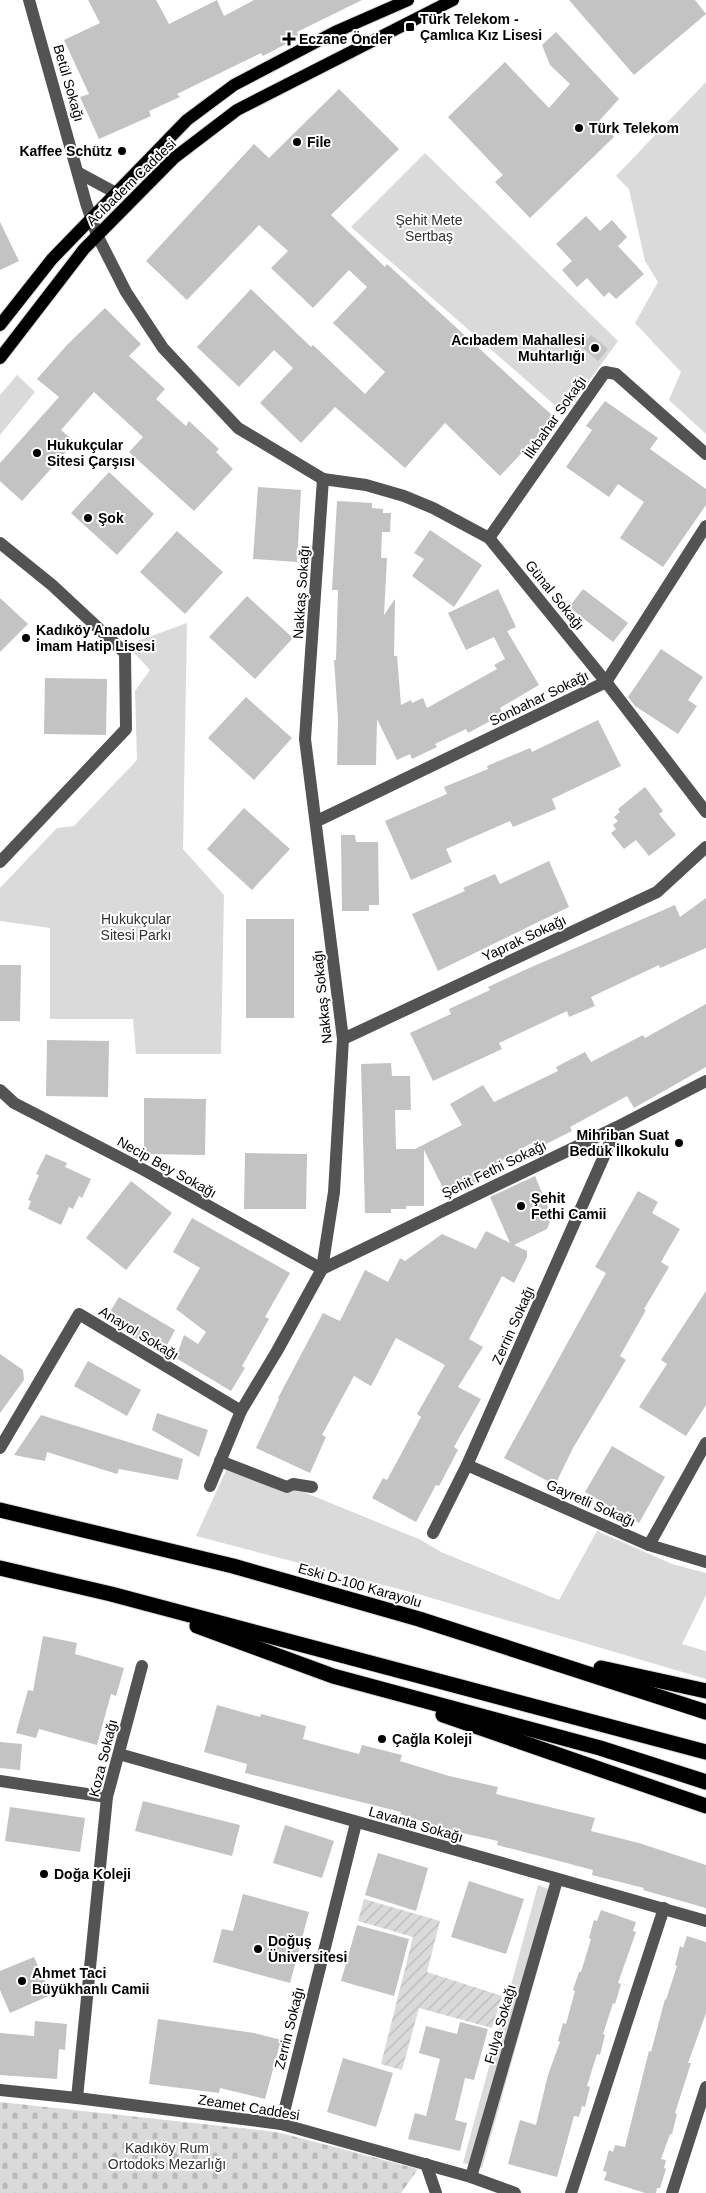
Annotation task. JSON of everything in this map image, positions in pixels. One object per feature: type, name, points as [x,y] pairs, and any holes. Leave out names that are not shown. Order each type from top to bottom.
[{"type":"highway","name":"Eski D-100 Karayolu","points":[[0,1510],[232,1566],[410,1616],[706,1712]]},
{"type":"highway","points":[[0,1568],[111,1594],[706,1752]]},
{"type":"highway","points":[[111,1594],[333,1676],[614,1776],[706,1806]]},
{"type":"highway","points":[[521,1651],[706,1691]]},
{"type":"highway","points":[[333,1676],[600,1748],[706,1782]]},
{"type":"main road","name":"Acıbadem Caddesi","points":[[0,325],[52,258],[187,120],[234,85],[335,32],[408,0]]},
{"type":"main road","name":"Acıbadem Caddesi","points":[[0,358],[97,235],[174,158],[235,111],[453,0]]},
{"type":"street","name":"Betül Sokağı","points":[[29,0],[86,203],[97,235],[126,292],[163,348],[238,428],[324,479]]},
{"type":"street","points":[[79,173],[116,193]]},
{"type":"street","name":"İlkbahar Sokağı","points":[[489,538],[605,372],[616,374],[706,454]]},
{"type":"street","name":"Günal Sokağı","points":[[324,479],[366,485],[404,496],[433,508],[489,538],[606,682],[706,812]]},
{"type":"street","name":"Nakkaş Sokağı","points":[[210,1486],[241,1411],[277,1351],[322,1269],[334,1192],[343,1039],[317,821],[305,739],[324,479]]},
{"type":"street","name":"Sonbahar Sokağı","points":[[317,821],[606,682],[706,526]]},
{"type":"street","points":[[0,543],[52,585],[125,654],[126,729],[0,862]]},
{"type":"street","name":"Yaprak Sokağı","points":[[343,1039],[657,892],[706,847]]},
{"type":"street","name":"Şehit Fethi Sokağı","points":[[322,1269],[706,1082]]},
{"type":"street","name":"Necip Bey Sokağı","points":[[0,1090],[14,1103],[144,1170],[322,1269]]},
{"type":"street","name":"Zerrin Sokağı","points":[[433,1533],[467,1465],[617,1127]]},
{"type":"street","name":"Anayol Sokağı","points":[[0,1448],[79,1314],[241,1411]]},
{"type":"street","points":[[649,1545],[706,1444]]},
{"type":"street","points":[[220,1461],[287,1487],[293,1484],[312,1488]]},
{"type":"street","name":"Gayretli Sokağı","points":[[467,1465],[649,1545],[706,1562]]},
{"type":"street","name":"Koza Sokağı","points":[[78,2098],[107,1797],[142,1666]]},
{"type":"street","name":"Lavanta Sokağı","points":[[119,1754],[356,1823],[706,1921]]},
{"type":"street","points":[[0,1781],[107,1797]]},
{"type":"street","name":"Zerrin Sokağı","points":[[281,2124],[356,1823]]},
{"type":"street","name":"Fulya Sokağı","points":[[471,2177],[557,1880]]},
{"type":"street","points":[[571,2193],[664,1908]]},
{"type":"street","points":[[672,2193],[706,2087]]},
{"type":"street","name":"Zeamet Caddesi","points":[[0,2090],[281,2124],[471,2177],[515,2193]]},
{"type":"street","points":[[426,2164],[436,2193]]},
{"type":"green space","points":[[706,82],[706,434],[669,400],[681,372],[635,323],[658,282],[645,261],[629,189],[616,176]]},
{"type":"green space","name":"Şehit Mete Sertbaş","points":[[425,153],[618,341],[565,414],[351,227]]},
{"type":"green space","points":[[17,375],[35,392],[0,435],[0,395]]},
{"type":"green space","name":"Hukukçular Sitesi Parkı","points":[[187,623],[183,849],[224,895],[221,1054],[136,1054],[133,1019],[50,1019],[50,928],[0,921],[0,888],[57,828],[74,826],[137,760],[135,691],[150,670],[127,645]]},
{"type":"green space","points":[[230,1462],[421,1540],[441,1552],[559,1600],[597,1531],[672,1564],[706,1573],[706,1595],[682,1644],[706,1651],[706,1679],[418,1594],[196,1536]]},
{"type":"green space","points":[[538,1885],[559,1893],[482,2168],[463,2163]]},
{"type":"green space","points":[[364,1899],[440,1921],[427,1972],[502,1996],[492,2028],[419,2008],[402,2070],[381,2064],[413,1937],[358,1921]]},
{"type":"green space","name":"Kadıköy Rum Ortodoks Mezarlığı","points":[[0,2102],[277,2132],[418,2169],[401,2193],[0,2193]]},
{"type":"building","points":[[88,0],[156,0],[169,24],[217,0],[224,16],[254,0],[362,0],[297,32],[299,37],[263,56],[261,53],[177,94],[180,97],[149,111],[151,116],[99,139],[80,97],[89,94],[64,40],[100,23]]},
{"type":"building","points":[[569,0],[695,0],[706,14],[634,75]]},
{"type":"building","points":[[556,32],[619,99],[599,121],[614,137],[530,218],[495,182],[503,175],[448,117],[505,62],[549,108],[570,84],[550,65],[542,45]]},
{"type":"building","points":[[339,89],[399,149],[331,215],[385,267],[387,264],[555,418],[500,476],[445,423],[405,468],[335,407],[301,443],[260,403],[293,368],[274,350],[239,387],[197,347],[251,289],[311,347],[313,345],[365,394],[385,372],[333,323],[367,287],[349,270],[313,308],[271,268],[288,251],[259,225],[187,300],[146,261],[254,144],[269,158]]},
{"type":"building","points":[[586,216],[600,231],[612,220],[627,237],[618,246],[644,274],[616,299],[609,292],[604,297],[587,278],[577,287],[562,270],[572,261],[556,244]]},
{"type":"building","points":[[0,222],[19,261],[0,270]]},
{"type":"building","points":[[105,308],[141,344],[129,356],[165,389],[156,399],[186,426],[189,421],[219,449],[216,452],[233,469],[194,511],[129,452],[143,437],[94,392],[61,430],[75,442],[22,501],[0,481],[0,463],[59,397],[37,379],[67,345]]},
{"type":"building","name":"Acıbadem Mahallesi Muhtarlığı","points":[[591,335],[608,349],[598,361],[581,346]]},
{"type":"building","points":[[605,401],[658,438],[650,449],[706,489],[706,505],[663,567],[620,538],[644,502],[618,484],[609,497],[566,467],[592,430],[586,426]]},
{"type":"building","points":[[109,472],[154,514],[117,555],[71,513]]},
{"type":"building","points":[[258,487],[301,490],[297,562],[253,559]]},
{"type":"building","points":[[337,501],[372,503],[372,508],[383,509],[383,513],[391,513],[390,532],[382,532],[381,558],[387,558],[384,615],[395,599],[394,656],[397,656],[401,705],[411,700],[412,703],[423,698],[427,708],[497,669],[494,665],[505,659],[494,637],[466,650],[448,613],[498,589],[516,627],[507,631],[539,685],[500,708],[503,714],[468,733],[466,729],[435,744],[437,747],[412,759],[410,754],[397,760],[377,719],[376,765],[337,765],[338,719],[334,660],[336,660],[338,590],[332,590]]},
{"type":"building","points":[[430,530],[482,565],[454,607],[412,576],[424,559],[414,553]]},
{"type":"building","points":[[177,531],[223,572],[185,614],[140,572]]},
{"type":"building","points":[[583,589],[628,623],[613,642],[569,607]]},
{"type":"building","points":[[247,596],[293,638],[255,679],[209,637]]},
{"type":"building","points":[[0,598],[28,624],[0,652]]},
{"type":"building","points":[[661,649],[703,677],[688,700],[697,706],[678,734],[635,706],[628,697]]},
{"type":"building","points":[[45,678],[107,679],[106,735],[44,734]]},
{"type":"building","points":[[246,697],[292,738],[254,780],[208,738]]},
{"type":"building","points":[[598,720],[621,766],[552,799],[556,809],[513,827],[510,821],[446,849],[452,862],[411,880],[385,821],[447,794],[444,787],[488,769],[487,766],[530,748],[532,752]]},
{"type":"building","points":[[645,787],[663,811],[659,814],[676,835],[649,856],[636,840],[624,849],[611,833],[616,829],[613,825],[618,821],[614,817],[620,812],[618,809]]},
{"type":"building","points":[[244,808],[290,849],[252,890],[207,849]]},
{"type":"building","points":[[341,835],[355,835],[356,842],[378,842],[379,905],[369,905],[369,911],[342,911]]},
{"type":"building","points":[[549,861],[569,907],[438,971],[412,914],[465,891],[463,888],[495,874],[500,884]]},
{"type":"building","points":[[706,898],[706,948],[660,968],[659,965],[591,997],[595,1006],[569,1017],[567,1011],[499,1043],[502,1049],[433,1081],[410,1033],[451,1014],[449,1009],[490,990],[488,987],[527,969],[675,905],[680,917]]},
{"type":"building","points":[[246,919],[294,919],[294,1018],[246,1018]]},
{"type":"building","points":[[0,965],[21,965],[20,1021],[0,1021]]},
{"type":"building","points":[[706,1004],[706,1067],[634,1108],[627,1096],[570,1127],[572,1131],[538,1148],[535,1141],[476,1175],[479,1180],[447,1196],[424,1150],[424,1206],[406,1206],[406,1209],[391,1209],[391,1213],[365,1213],[361,1064],[391,1063],[392,1076],[410,1076],[411,1110],[395,1110],[396,1149],[415,1149],[462,1125],[450,1104],[483,1085],[494,1102],[558,1071],[556,1067],[585,1052],[591,1062],[643,1035],[645,1038]]},
{"type":"building","points":[[47,1040],[109,1041],[108,1097],[46,1096]]},
{"type":"building","points":[[144,1098],[206,1099],[205,1155],[144,1154]]},
{"type":"building","points":[[245,1153],[307,1154],[306,1209],[244,1209]]},
{"type":"building","points":[[46,1154],[67,1163],[65,1167],[91,1179],[82,1198],[79,1196],[73,1209],[69,1207],[61,1225],[28,1209],[31,1201],[28,1200],[39,1175],[36,1174]]},
{"type":"building","points":[[535,1176],[552,1217],[547,1229],[514,1245],[527,1251],[527,1257],[514,1283],[502,1276],[469,1339],[483,1347],[458,1387],[481,1399],[454,1447],[458,1450],[439,1486],[436,1485],[416,1522],[372,1498],[383,1478],[387,1480],[421,1417],[417,1414],[445,1365],[396,1338],[371,1386],[354,1376],[322,1435],[326,1437],[310,1473],[256,1448],[278,1398],[323,1313],[340,1321],[365,1270],[388,1282],[400,1258],[405,1261],[442,1234],[476,1249],[486,1231],[510,1243],[490,1197]]},
{"type":"building","points":[[131,1181],[172,1213],[126,1270],[86,1238]]},
{"type":"building","points":[[638,1191],[658,1202],[652,1213],[680,1229],[661,1262],[669,1267],[644,1309],[646,1310],[620,1356],[626,1360],[573,1448],[555,1485],[504,1458],[606,1273],[595,1267]]},
{"type":"building","points":[[192,1218],[290,1273],[265,1317],[269,1319],[242,1366],[245,1368],[231,1391],[176,1358],[184,1335],[198,1344],[206,1332],[176,1309],[200,1268],[173,1252]]},
{"type":"building","points":[[706,1291],[706,1405],[686,1436],[639,1407],[667,1364],[661,1360]]},
{"type":"building","points":[[119,1297],[175,1330],[164,1351],[161,1349],[159,1352],[105,1320]]},
{"type":"building","points":[[0,1354],[23,1370],[24,1380],[0,1413]]},
{"type":"building","points":[[88,1361],[141,1390],[127,1416],[74,1386]]},
{"type":"building","points":[[157,1413],[208,1430],[199,1457],[152,1430]]},
{"type":"building","points":[[41,1415],[183,1459],[178,1480],[119,1469],[117,1474],[47,1452],[45,1461],[14,1455]]},
{"type":"building","points":[[612,1446],[665,1477],[639,1523],[585,1492]]},
{"type":"building","points":[[43,1636],[77,1643],[75,1654],[124,1668],[116,1696],[111,1694],[97,1745],[39,1729],[36,1738],[16,1733],[28,1690],[33,1691]]},
{"type":"building","points":[[217,1705],[260,1717],[261,1714],[306,1726],[303,1739],[359,1754],[362,1745],[402,1755],[400,1761],[449,1776],[498,1787],[496,1794],[595,1818],[591,1831],[639,1843],[706,1865],[706,1908],[643,1890],[644,1888],[592,1875],[593,1870],[497,1845],[498,1841],[449,1830],[400,1814],[401,1812],[245,1773],[247,1764],[204,1752]]},
{"type":"building","points":[[0,1742],[22,1744],[20,1770],[0,1768]]},
{"type":"building","points":[[143,1801],[240,1825],[232,1856],[135,1831]]},
{"type":"building","points":[[10,1807],[85,1818],[80,1852],[5,1841]]},
{"type":"building","points":[[285,1825],[334,1841],[322,1878],[273,1863]]},
{"type":"building","points":[[378,1853],[428,1868],[416,1911],[365,1895]]},
{"type":"building","points":[[469,1881],[524,1899],[506,1954],[451,1937]]},
{"type":"building","points":[[243,1894],[309,1912],[290,1983],[213,1962],[222,1929],[233,1931]]},
{"type":"building","points":[[601,1910],[636,1922],[633,1931],[636,1932],[618,1983],[621,1984],[615,2004],[613,2003],[603,2034],[605,2035],[600,2055],[597,2054],[587,2086],[590,2087],[585,2107],[582,2106],[579,2117],[574,2116],[557,2177],[508,2164],[520,2120],[536,2125],[548,2075],[560,2042],[558,2041],[563,2023],[566,2024],[575,1991],[573,1990],[579,1972],[581,1972],[591,1939],[589,1938],[594,1920],[597,1921]]},
{"type":"building","points":[[357,1925],[409,1939],[394,1996],[341,1981]]},
{"type":"building","points":[[687,1936],[706,1942],[706,2013],[688,2063],[691,2063],[675,2113],[677,2114],[672,2134],[670,2134],[661,2159],[666,2160],[664,2168],[666,2169],[660,2188],[657,2188],[656,2193],[645,2193],[604,2180],[607,2172],[603,2171],[609,2150],[613,2152],[615,2145],[625,2147],[649,2051],[651,2052],[665,1999],[677,1966],[675,1965],[680,1946],[683,1948]]},
{"type":"building","name":"Ahmet Taci Büyükhanlı Camii","points":[[34,1957],[51,1995],[10,2013],[0,1990],[0,1971]]},
{"type":"building","points":[[158,2019],[254,2033],[281,2040],[265,2099],[220,2088],[219,2093],[149,2084]]},
{"type":"building","points":[[35,2021],[67,2024],[65,2050],[59,2049],[57,2079],[0,2075],[0,2033],[34,2036]]},
{"type":"building","points":[[460,2022],[488,2029],[474,2080],[465,2078],[455,2120],[467,2123],[460,2151],[408,2139],[415,2113],[426,2116],[440,2059],[419,2053],[426,2026],[457,2034]]},
{"type":"building","points":[[343,2058],[393,2073],[376,2127],[327,2112]]},
{"type":"place","name":"Türk Telekom - Çamlıca Kız Lisesi","points":[[410,27]]},
{"type":"place","name":"Eczane Önder","points":[[289,39]]},
{"type":"place","name":"Türk Telekom","points":[[579,128]]},
{"type":"place","name":"File","points":[[297,142]]},
{"type":"place","name":"Kaffee Schütz","points":[[122,151]]},
{"type":"place","name":"Acıbadem Mahallesi Muhtarlığı","points":[[595,348]]},
{"type":"place","name":"Hukukçular Sitesi Çarşısı","points":[[37,453]]},
{"type":"place","name":"Şok","points":[[88,518]]},
{"type":"place","name":"Kadıköy Anadolu İmam Hatip Lisesi","points":[[26,638]]},
{"type":"place","name":"Mihriban Suat Bedük İlkokulu","points":[[679,1143]]},
{"type":"place","name":"Şehit Fethi Camii","points":[[521,1206]]},
{"type":"place","name":"Çağla Koleji","points":[[382,1739]]},
{"type":"place","name":"Doğa Koleji","points":[[44,1874]]},
{"type":"place","name":"Doğuş Üniversitesi","points":[[258,1949]]},
{"type":"place","name":"Ahmet Taci Büyükhanlı Camii","points":[[22,1981]]}]
